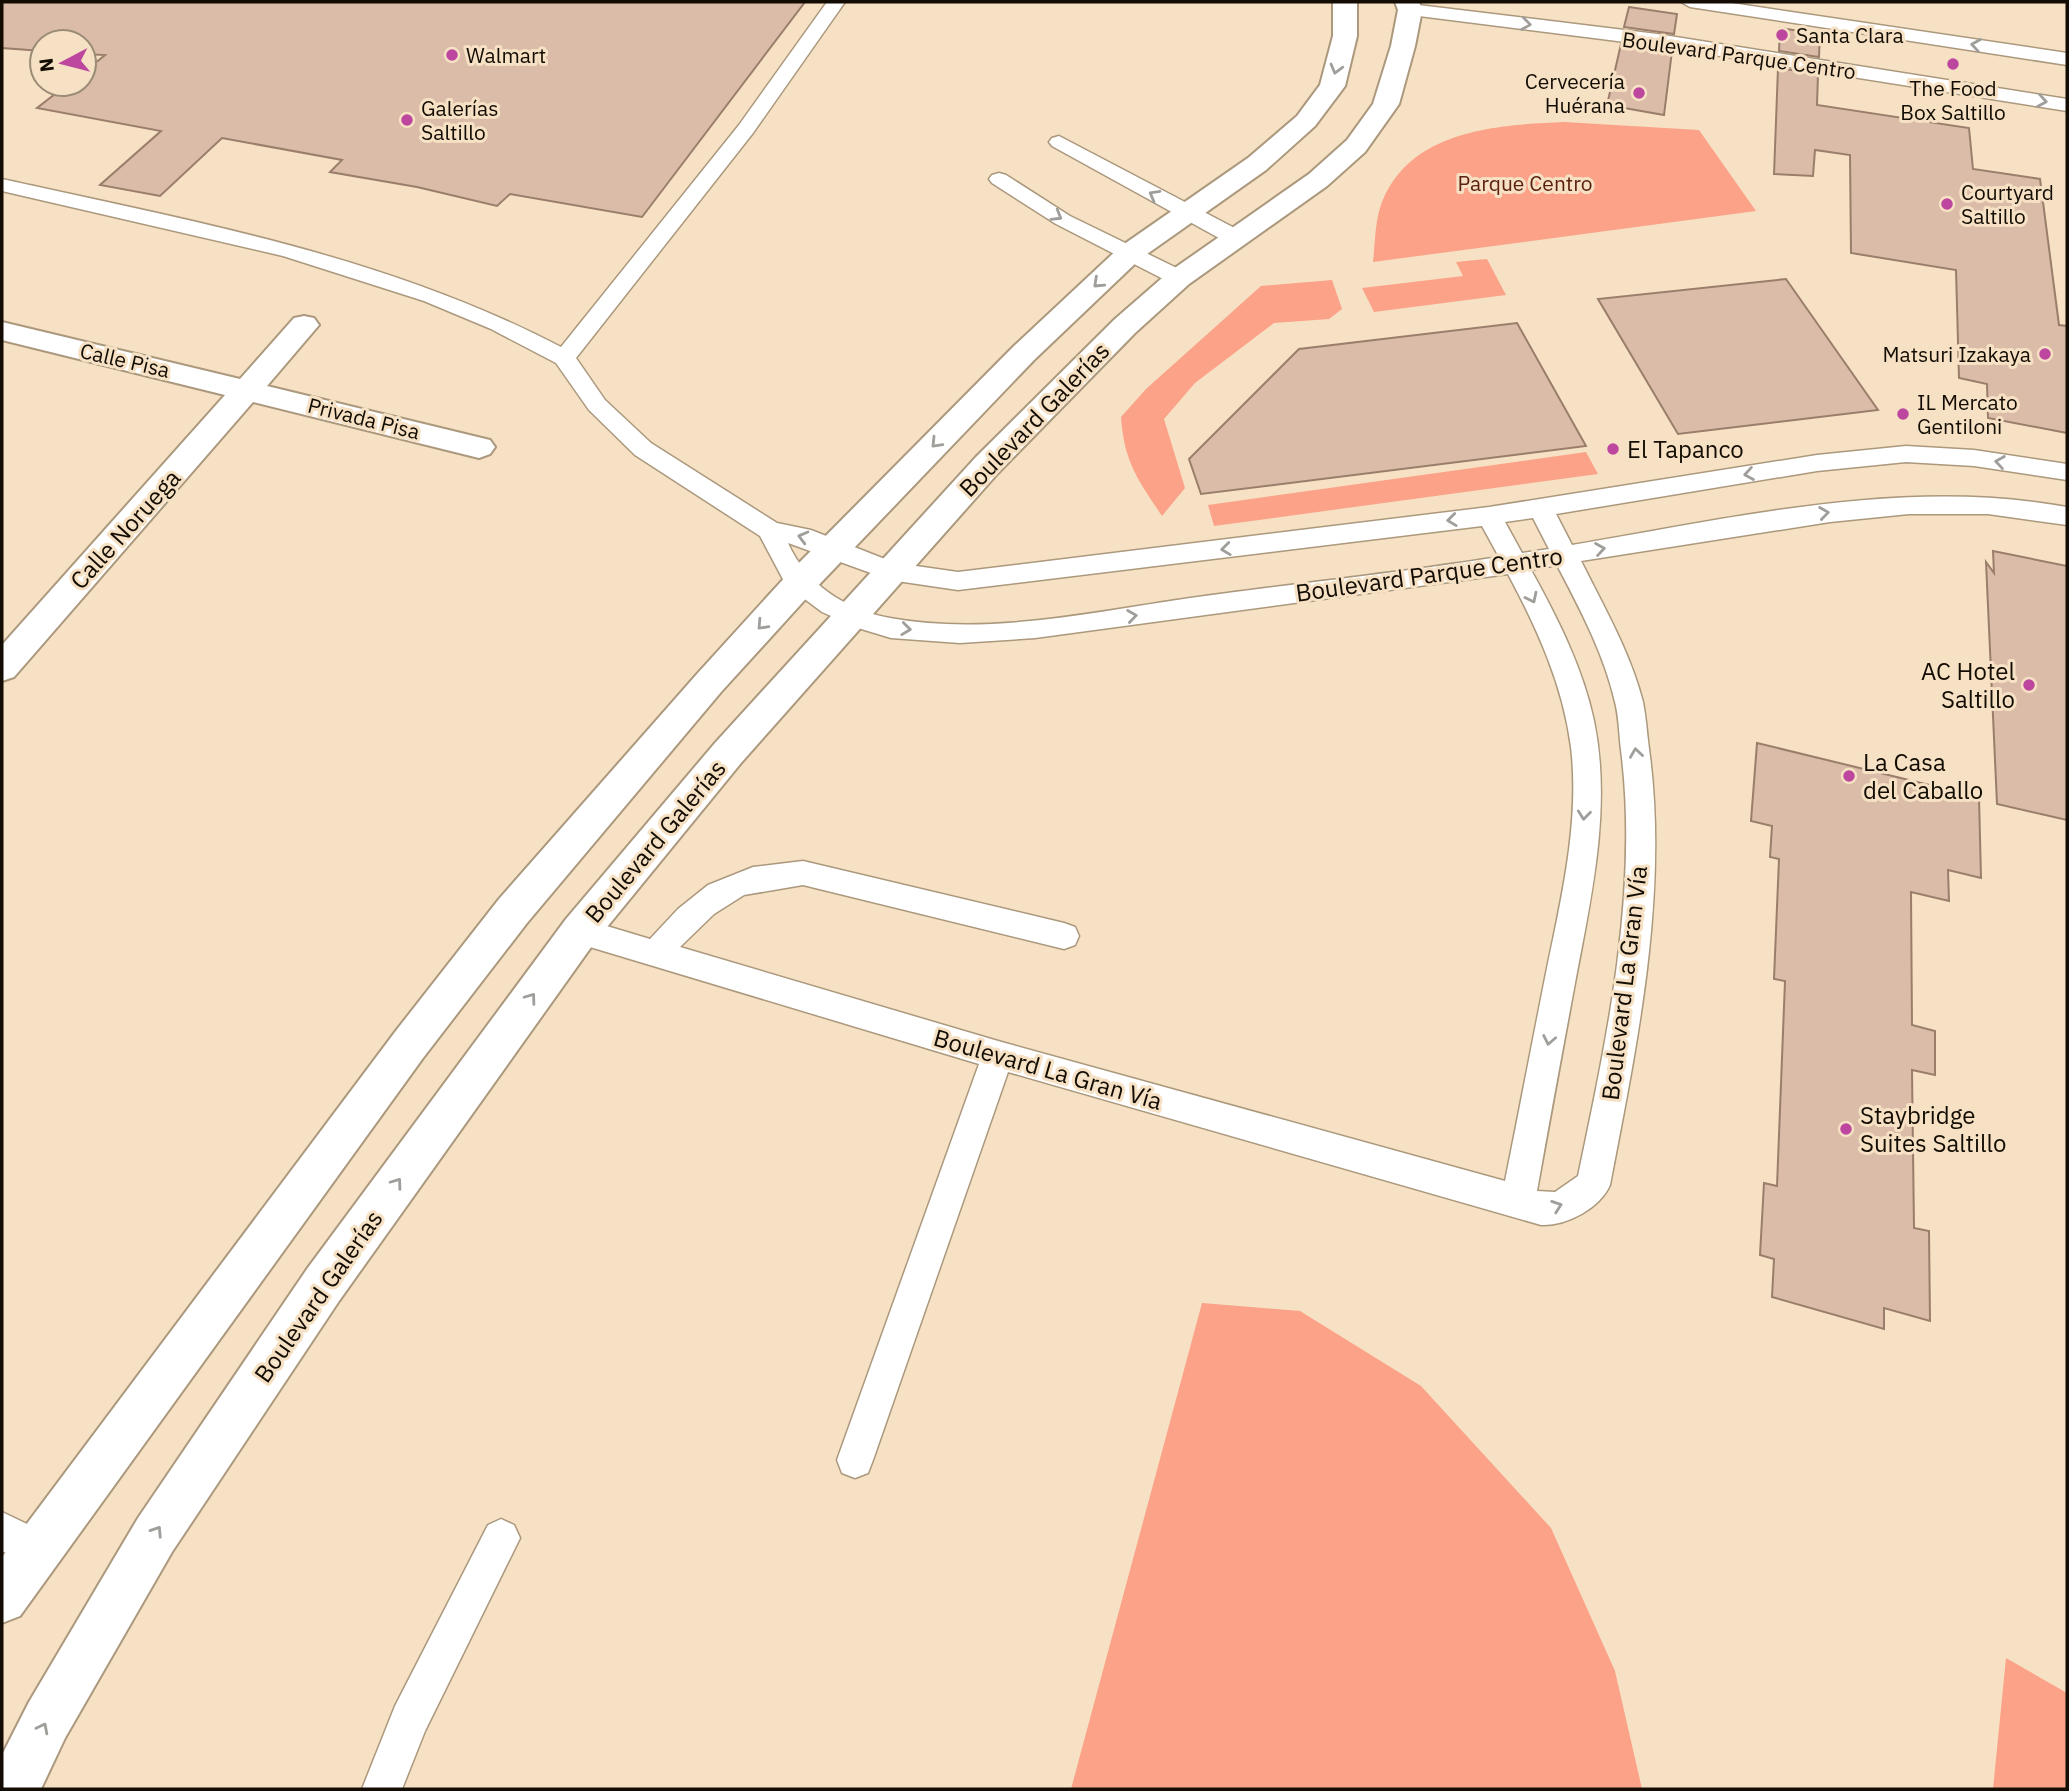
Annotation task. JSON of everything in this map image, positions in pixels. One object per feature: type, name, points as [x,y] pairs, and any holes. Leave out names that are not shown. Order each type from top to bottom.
[{"type":"street","name":"Boulevard Galerías","points":[[2,1598],[408,1045],[505,922],[709,683],[800,583],[1024,353],[1130,253],[1257,164],[1306,121],[1332,86],[1345,36],[1345,2]]},
{"type":"street","name":"Boulevard Galerías","points":[[13,1789],[47,1720],[155,1535],[323,1285],[580,931],[728,753],[987,465],[1125,326],[1179,278],[1318,180],[1356,146],[1386,104],[1408,6]]},
{"type":"street","points":[[1257,164],[1269,177],[1282,182],[1318,180]]},
{"type":"street","name":"Calle Noruega","points":[[2,668],[304,325]]},
{"type":"street","name":"Calle Pisa","points":[[2,331],[249,389]]},
{"type":"street","name":"Privada Pisa","points":[[249,389],[479,447]]},
{"type":"lane","points":[[564,358],[746,129],[836,2]]},
{"type":"lane","name":"Boulevard Parque Centro","points":[[1690,2],[2067,59]]},
{"type":"lane","name":"Boulevard Parque Centro","points":[[1408,6],[1499,11],[1739,53],[2067,105]]},
{"type":"lane","points":[[1059,142],[1236,238]]},
{"type":"lane","points":[[999,179],[1063,220],[1179,278]]},
{"type":"lane","points":[[2,185],[302,255],[441,299],[520,333],[564,358],[597,405],[643,449],[771,531],[781,556],[800,583]]},
{"type":"lane","name":"Boulevard Parque Centro","points":[[771,531],[802,536],[835,547],[890,571],[924,579],[958,582],[1489,516],[1817,463],[1906,454],[1974,458],[2067,472]]},
{"type":"lane","points":[[1943,457],[1974,502]]},
{"type":"lane","name":"Boulevard Parque Centro","points":[[800,583],[852,617],[889,627],[925,632],[985,631],[1088,622],[1515,564],[1828,513],[1907,504],[1974,502],[2067,516]]},
{"type":"lane","name":"Boulevard La Gran Vía","points":[[580,931],[998,1055],[1518,1201],[1539,1210],[1557,1208],[1593,1185],[1617,1065],[1641,880],[1639,779],[1629,702],[1607,637],[1540,506]]},
{"type":"lane","points":[[1489,516],[1562,663],[1580,719],[1588,778],[1574,906],[1518,1201]]},
{"type":"lane","points":[[655,954],[699,906],[720,892],[740,883],[768,876],[803,873],[1063,936]]},
{"type":"lane","points":[[855,1460],[998,1055]]},
{"type":"lane","points":[[2,1531],[39,1549]]},
{"type":"lane","points":[[382,1789],[409,1720],[501,1538]]},
{"type":"green space","name":"Parque Centro","points":[[1564,122],[1699,130],[1756,211],[1373,262],[1380,208],[1393,182],[1410,162],[1431,147],[1482,130]]},
{"type":"green space","name":"Parque Centro","points":[[1487,259],[1506,295],[1374,312],[1362,288],[1463,276],[1456,262]]},
{"type":"green space","points":[[1332,280],[1342,309],[1329,319],[1274,323],[1195,383],[1164,419],[1185,488],[1162,516],[1129,459],[1121,417],[1146,389],[1261,286]]},
{"type":"green space","points":[[1586,452],[1598,474],[1214,526],[1208,505]]},
{"type":"green space","points":[[1202,1303],[1300,1311],[1421,1386],[1551,1528],[1615,1671],[1642,1789],[1071,1789]]},
{"type":"green space","points":[[2006,1658],[2067,1693],[2067,1789],[1993,1789]]},
{"type":"building","name":"Galerías Saltillo","points":[[2,2],[805,2],[642,217],[510,194],[497,206],[417,187],[330,172],[342,160],[222,138],[160,196],[100,185],[161,131],[37,108],[50,98],[98,98],[98,61],[105,55],[98,55],[98,28],[28,28],[28,50],[2,48]]},
{"type":"building","points":[[1629,7],[1677,14],[1674,34],[1624,27]]},
{"type":"building","points":[[1780,28],[1820,34],[1819,57],[1779,51]]},
{"type":"building","points":[[1621,44],[1672,51],[1664,115],[1607,105]]},
{"type":"building","points":[[1778,68],[1818,74],[1817,105],[1969,128],[1973,169],[2040,179],[2059,325],[2067,326],[2067,433],[1988,418],[1987,384],[1959,378],[1956,270],[1851,253],[1850,155],[1815,150],[1813,176],[1774,174]]},
{"type":"building","points":[[1786,279],[1878,410],[1678,434],[1598,299]]},
{"type":"building","points":[[1517,323],[1586,446],[1201,494],[1189,459],[1299,349]]},
{"type":"building","name":"AC Hotel Saltillo","points":[[1993,551],[2067,566],[2067,820],[1997,804],[1986,562],[1994,573]]},
{"type":"building","name":"Staybridge Suites Saltillo","points":[[1757,743],[1979,797],[1981,878],[1948,870],[1949,901],[1911,892],[1912,1025],[1935,1031],[1935,1075],[1912,1070],[1914,1228],[1929,1231],[1930,1321],[1884,1308],[1884,1329],[1772,1297],[1774,1259],[1760,1255],[1764,1183],[1777,1186],[1785,981],[1774,979],[1779,859],[1770,857],[1772,826],[1751,821]]},
{"type":"place","name":"Santa Clara","points":[[1782,35]]},
{"type":"place","name":"Walmart","points":[[452,55]]},
{"type":"place","name":"The Food Box Saltillo","points":[[1953,64]]},
{"type":"place","name":"Cervecería Huérana","points":[[1639,93]]},
{"type":"place","name":"Galerías Saltillo","points":[[407,120]]},
{"type":"place","name":"Courtyard Saltillo","points":[[1947,204]]},
{"type":"place","name":"Matsuri Izakaya","points":[[2045,354]]},
{"type":"place","name":"IL Mercato Gentiloni","points":[[1903,414]]},
{"type":"place","name":"El Tapanco","points":[[1613,449]]},
{"type":"place","name":"AC Hotel Saltillo","points":[[2029,685]]},
{"type":"place","name":"La Casa del Caballo","points":[[1849,776]]},
{"type":"place","name":"Staybridge Suites Saltillo","points":[[1846,1129]]}]
